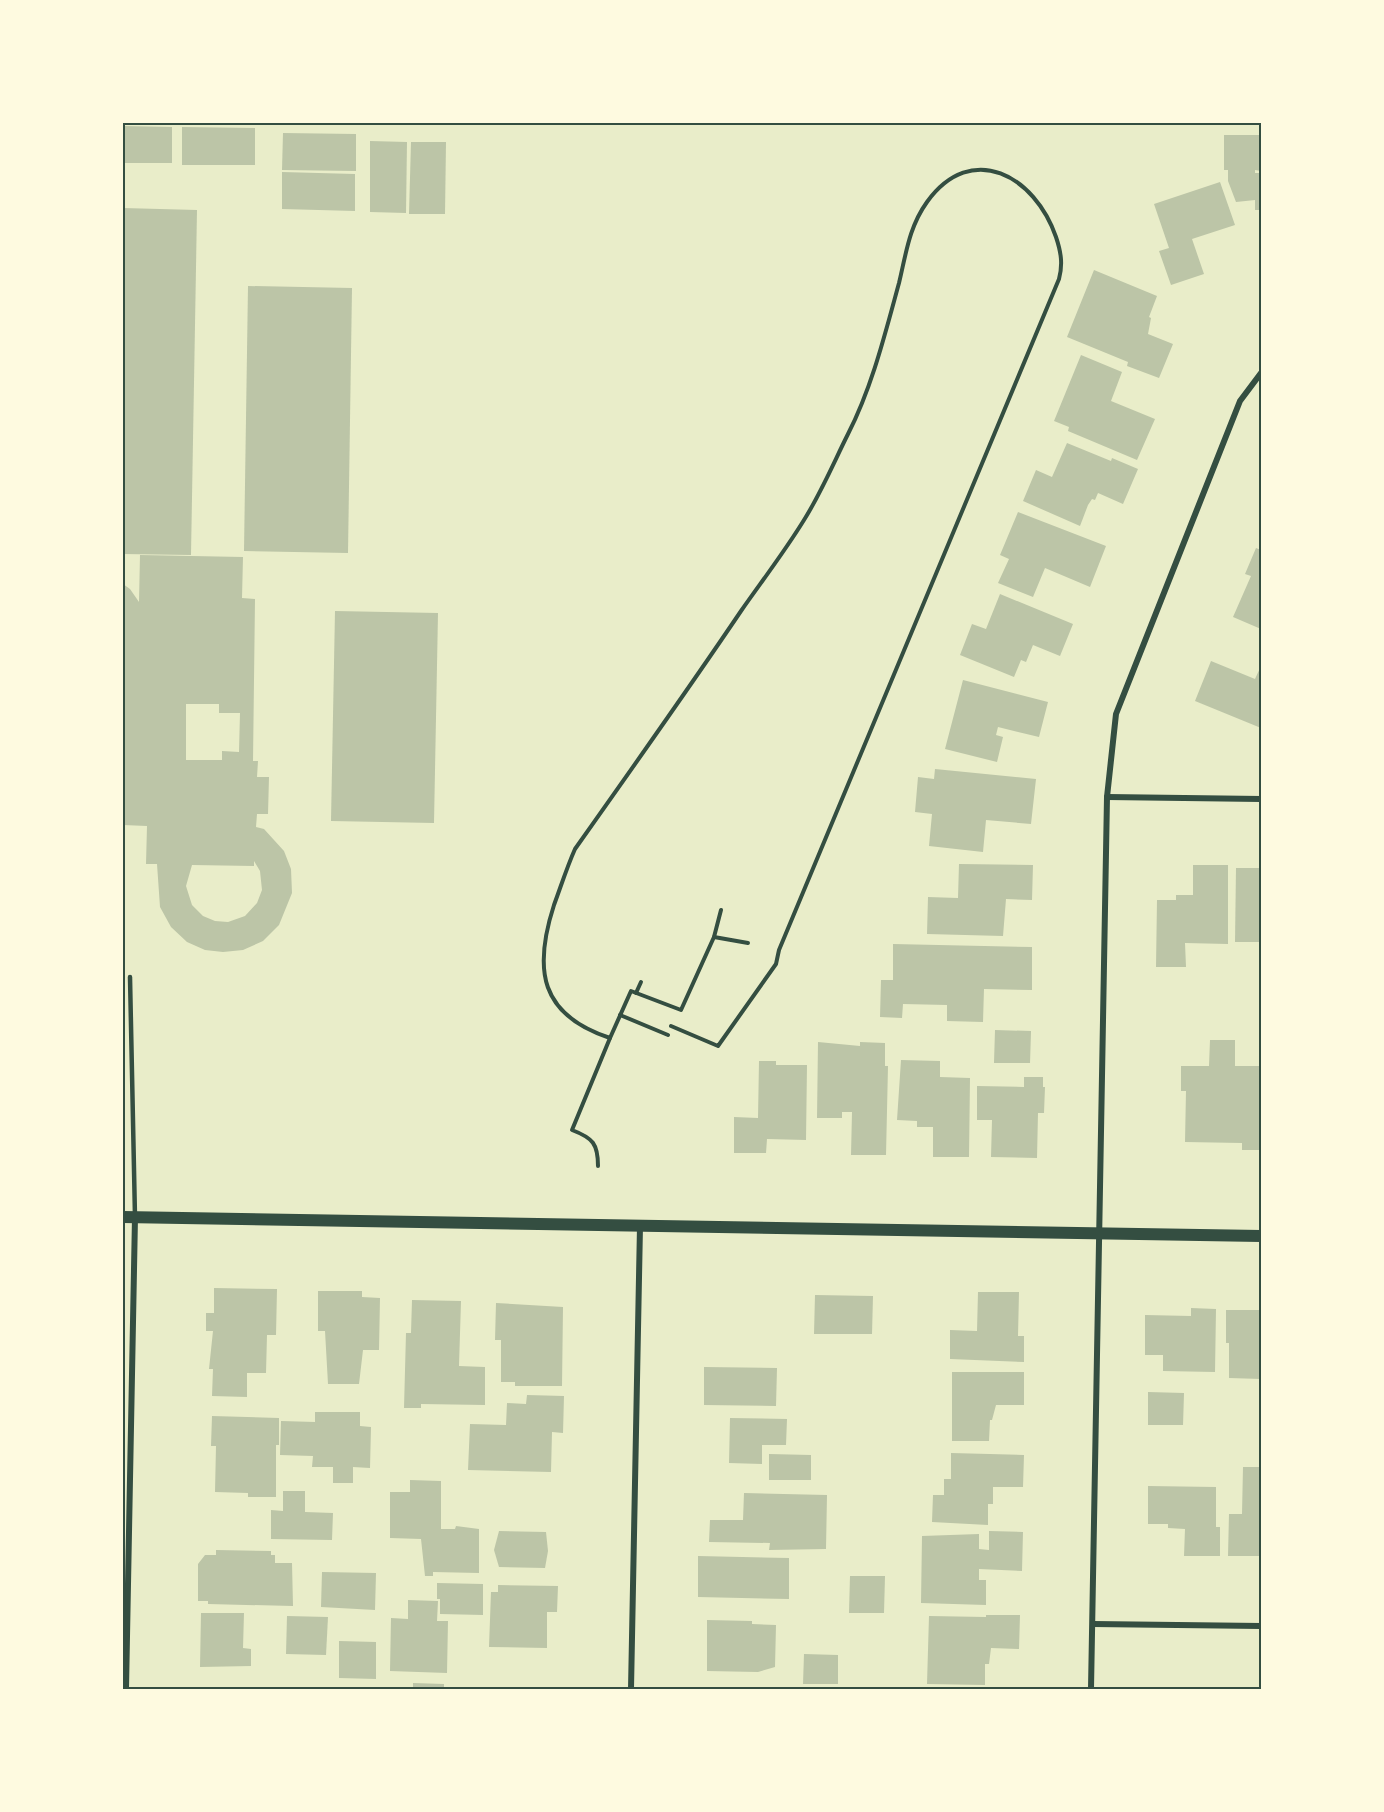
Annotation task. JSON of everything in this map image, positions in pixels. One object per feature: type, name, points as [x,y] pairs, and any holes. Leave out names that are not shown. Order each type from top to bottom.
[{"type":"main road","points":[[129,1217],[1261,1236]]},
{"type":"street","points":[[1091,1689],[1107,797],[1116,714],[1240,401],[1261,373]]},
{"type":"street","points":[[1107,797],[1261,799]]},
{"type":"street","points":[[126,1689],[129,1217]]},
{"type":"street","points":[[632,1689],[640,1226]]},
{"type":"street","points":[[1093,1624],[1261,1626]]},
{"type":"lane","points":[[129,1217],[130,977]]},
{"type":"path","points":[[610,1038],[585,1029],[566,1015],[545,985],[543,967],[549,923],[575,849],[805,518],[850,430],[877,362],[911,227],[926,203],[942,183],[953,177],[976,171],[1004,173],[1029,190],[1051,224],[1061,256],[1062,268],[1059,279],[779,950],[776,964],[718,1046],[671,1026]]},
{"type":"path","points":[[598,1166],[596,1145],[590,1137],[572,1130],[631,991],[681,1010],[714,938],[721,910]]},
{"type":"path","points":[[714,938],[748,943]]},
{"type":"path","points":[[636,993],[641,982]]},
{"type":"path","points":[[620,1015],[668,1035]]},
{"type":"building","points":[[123,126],[172,127],[172,163],[123,163]]},
{"type":"building","points":[[182,127],[255,128],[255,165],[182,165]]},
{"type":"building","points":[[283,133],[356,134],[356,171],[282,170]]},
{"type":"building","points":[[1224,135],[1261,135],[1261,171],[1255,170],[1255,173],[1261,173],[1261,210],[1255,210],[1255,200],[1236,202],[1228,181],[1228,170],[1224,170]]},
{"type":"building","points":[[370,141],[407,142],[406,213],[370,212]]},
{"type":"building","points":[[411,142],[446,142],[445,214],[409,214]]},
{"type":"building","points":[[282,172],[355,174],[355,211],[282,209]]},
{"type":"building","points":[[1220,182],[1235,225],[1192,239],[1204,274],[1171,285],[1159,251],[1169,248],[1154,204]]},
{"type":"building","points":[[123,208],[197,210],[191,555],[123,554]]},
{"type":"building","points":[[1094,270],[1157,296],[1149,317],[1151,318],[1148,334],[1173,344],[1159,378],[1127,366],[1128,362],[1067,337]]},
{"type":"building","points":[[248,286],[352,288],[348,553],[244,551]]},
{"type":"building","points":[[1081,355],[1122,372],[1111,401],[1155,419],[1137,460],[1068,431],[1069,427],[1054,421]]},
{"type":"building","points":[[1067,443],[1138,469],[1123,504],[1098,493],[1095,500],[1092,499],[1088,505],[1080,526],[1023,501],[1036,470],[1052,477]]},
{"type":"building","points":[[1018,512],[1106,546],[1090,587],[1045,568],[1033,597],[998,583],[1009,559],[1000,555]]},
{"type":"building","points":[[1256,548],[1261,550],[1261,629],[1233,617],[1251,576],[1245,574]]},
{"type":"building","points":[[140,555],[243,557],[242,598],[255,599],[253,761],[258,761],[257,777],[269,777],[268,814],[257,814],[256,827],[264,829],[284,851],[291,869],[292,893],[279,925],[263,941],[243,950],[223,952],[205,950],[187,942],[171,927],[160,907],[157,864],[146,864],[147,826],[123,825],[123,584],[130,589],[139,602]],"holes":[[[186,704],[219,704],[219,713],[240,713],[239,752],[222,751],[222,760],[186,760]],[[254,861],[260,871],[262,890],[257,903],[245,916],[228,922],[215,921],[203,916],[192,905],[186,886],[192,865],[254,866]]]},
{"type":"building","points":[[1000,594],[1073,624],[1060,656],[1033,645],[1026,662],[1021,660],[1014,677],[960,655],[972,624],[986,629]]},
{"type":"building","points":[[335,611],[438,613],[434,823],[331,821]]},
{"type":"building","points":[[1211,661],[1255,679],[1261,666],[1261,728],[1195,701]]},
{"type":"building","points":[[963,680],[1048,702],[1039,737],[998,727],[996,735],[1003,737],[997,762],[945,749]]},
{"type":"building","points":[[935,769],[1036,779],[1031,824],[986,820],[983,852],[929,846],[932,814],[915,812],[918,777],[934,779]]},
{"type":"building","points":[[959,864],[1033,865],[1032,900],[1006,899],[1003,936],[927,934],[928,897],[958,898]]},
{"type":"building","points":[[1193,865],[1228,865],[1228,944],[1185,943],[1186,967],[1156,967],[1157,900],[1176,900],[1176,895],[1193,895]]},
{"type":"building","points":[[1236,868],[1261,868],[1261,942],[1235,942]]},
{"type":"building","points":[[893,944],[1032,947],[1032,990],[984,989],[983,1022],[947,1021],[947,1005],[903,1004],[902,1018],[880,1017],[881,980],[893,980]]},
{"type":"building","points":[[995,1030],[1031,1031],[1030,1063],[994,1063]]},
{"type":"building","points":[[1210,1040],[1235,1040],[1235,1066],[1261,1066],[1261,1150],[1242,1150],[1242,1143],[1185,1142],[1186,1091],[1181,1091],[1181,1066],[1209,1066]]},
{"type":"building","points":[[818,1042],[860,1046],[860,1042],[885,1043],[885,1066],[888,1066],[886,1155],[851,1155],[852,1112],[842,1112],[842,1118],[817,1118]]},
{"type":"building","points":[[901,1060],[940,1061],[940,1077],[970,1078],[969,1157],[933,1157],[933,1127],[917,1127],[917,1121],[897,1120]]},
{"type":"building","points":[[759,1061],[776,1061],[776,1065],[807,1065],[806,1140],[767,1139],[766,1153],[734,1153],[734,1117],[758,1118]]},
{"type":"building","points":[[1024,1077],[1043,1077],[1043,1087],[1045,1087],[1044,1113],[1038,1113],[1037,1158],[991,1157],[992,1120],[977,1120],[977,1086],[1024,1087]]},
{"type":"building","points":[[214,1288],[277,1289],[276,1335],[267,1335],[266,1373],[247,1373],[247,1397],[212,1396],[213,1369],[209,1369],[213,1331],[206,1331],[206,1313],[214,1313]]},
{"type":"building","points":[[318,1291],[362,1291],[362,1297],[380,1298],[379,1350],[363,1350],[359,1384],[328,1384],[325,1331],[318,1331]]},
{"type":"building","points":[[978,1292],[1019,1292],[1018,1336],[1024,1336],[1024,1362],[950,1359],[950,1330],[977,1331]]},
{"type":"building","points":[[815,1295],[873,1296],[872,1334],[814,1334]]},
{"type":"building","points":[[412,1300],[461,1301],[459,1366],[485,1367],[485,1405],[421,1404],[421,1408],[404,1408],[406,1333],[411,1333]]},
{"type":"building","points":[[496,1303],[563,1307],[562,1386],[515,1386],[515,1382],[501,1382],[501,1340],[495,1340]]},
{"type":"building","points":[[1191,1308],[1216,1309],[1215,1372],[1163,1371],[1163,1355],[1145,1355],[1145,1315],[1191,1316]]},
{"type":"building","points":[[1226,1310],[1261,1310],[1261,1379],[1229,1378]]},
{"type":"building","points":[[704,1367],[777,1368],[776,1406],[704,1405]]},
{"type":"building","points":[[952,1372],[1024,1372],[1024,1405],[996,1405],[992,1420],[990,1420],[989,1441],[952,1441]]},
{"type":"building","points":[[1148,1392],[1184,1393],[1183,1425],[1148,1425]]},
{"type":"building","points":[[527,1395],[564,1396],[563,1433],[552,1432],[551,1472],[468,1470],[470,1424],[506,1425],[507,1403],[526,1404]]},
{"type":"building","points":[[315,1412],[360,1412],[360,1426],[371,1427],[370,1468],[353,1467],[353,1483],[333,1483],[333,1467],[312,1467],[313,1456],[280,1455],[281,1421],[315,1422]]},
{"type":"building","points":[[212,1416],[279,1418],[279,1445],[276,1445],[276,1497],[248,1497],[248,1493],[215,1492],[216,1446],[211,1446]]},
{"type":"building","points":[[730,1418],[787,1419],[786,1445],[762,1445],[762,1464],[729,1463]]},
{"type":"building","points":[[951,1453],[1024,1455],[1023,1487],[993,1487],[993,1504],[988,1504],[988,1525],[932,1522],[933,1495],[944,1495],[944,1479],[951,1479]]},
{"type":"building","points":[[769,1454],[811,1455],[811,1480],[769,1480]]},
{"type":"building","points":[[1243,1467],[1261,1467],[1261,1556],[1228,1556],[1229,1514],[1242,1514]]},
{"type":"building","points":[[410,1480],[441,1481],[441,1529],[455,1529],[456,1526],[479,1529],[479,1573],[433,1572],[433,1576],[425,1576],[421,1539],[390,1538],[390,1492],[410,1492]]},
{"type":"building","points":[[1148,1486],[1216,1487],[1216,1527],[1220,1527],[1220,1556],[1184,1556],[1185,1529],[1168,1528],[1168,1524],[1148,1524]]},
{"type":"building","points":[[283,1491],[305,1491],[305,1512],[333,1513],[332,1540],[271,1539],[271,1510],[283,1511]]},
{"type":"building","points":[[744,1493],[827,1495],[826,1549],[769,1550],[770,1543],[709,1542],[710,1520],[743,1520]]},
{"type":"building","points":[[499,1531],[546,1532],[548,1551],[545,1568],[499,1567],[494,1550]]},
{"type":"building","points":[[989,1531],[1023,1532],[1022,1571],[979,1569],[979,1580],[986,1580],[986,1605],[921,1603],[922,1536],[979,1534],[979,1549],[989,1550]]},
{"type":"building","points":[[216,1550],[271,1551],[271,1555],[275,1555],[275,1563],[292,1563],[293,1606],[208,1604],[208,1601],[198,1601],[198,1564],[205,1555],[216,1555]]},
{"type":"building","points":[[698,1556],[789,1558],[789,1599],[698,1597]]},
{"type":"building","points":[[322,1572],[376,1573],[375,1610],[321,1607]]},
{"type":"building","points":[[850,1576],[885,1576],[884,1613],[849,1613]]},
{"type":"building","points":[[437,1583],[483,1584],[483,1615],[440,1614]]},
{"type":"building","points":[[498,1585],[558,1586],[557,1612],[547,1612],[547,1648],[489,1647],[491,1592],[498,1592]]},
{"type":"building","points":[[408,1600],[438,1601],[437,1621],[448,1621],[447,1673],[390,1671],[391,1618],[408,1619]]},
{"type":"building","points":[[201,1613],[244,1613],[243,1648],[251,1649],[251,1666],[200,1667]]},
{"type":"building","points":[[986,1615],[1020,1615],[1019,1649],[991,1648],[989,1664],[985,1664],[985,1685],[927,1684],[929,1616],[986,1617]]},
{"type":"building","points":[[287,1616],[328,1617],[326,1655],[286,1654]]},
{"type":"building","points":[[707,1620],[752,1621],[752,1624],[776,1625],[775,1667],[758,1672],[707,1671]]},
{"type":"building","points":[[339,1641],[376,1642],[376,1679],[339,1678]]},
{"type":"building","points":[[804,1654],[838,1655],[838,1684],[803,1684]]},
{"type":"building","points":[[413,1683],[444,1684],[444,1689],[413,1689]]}]
